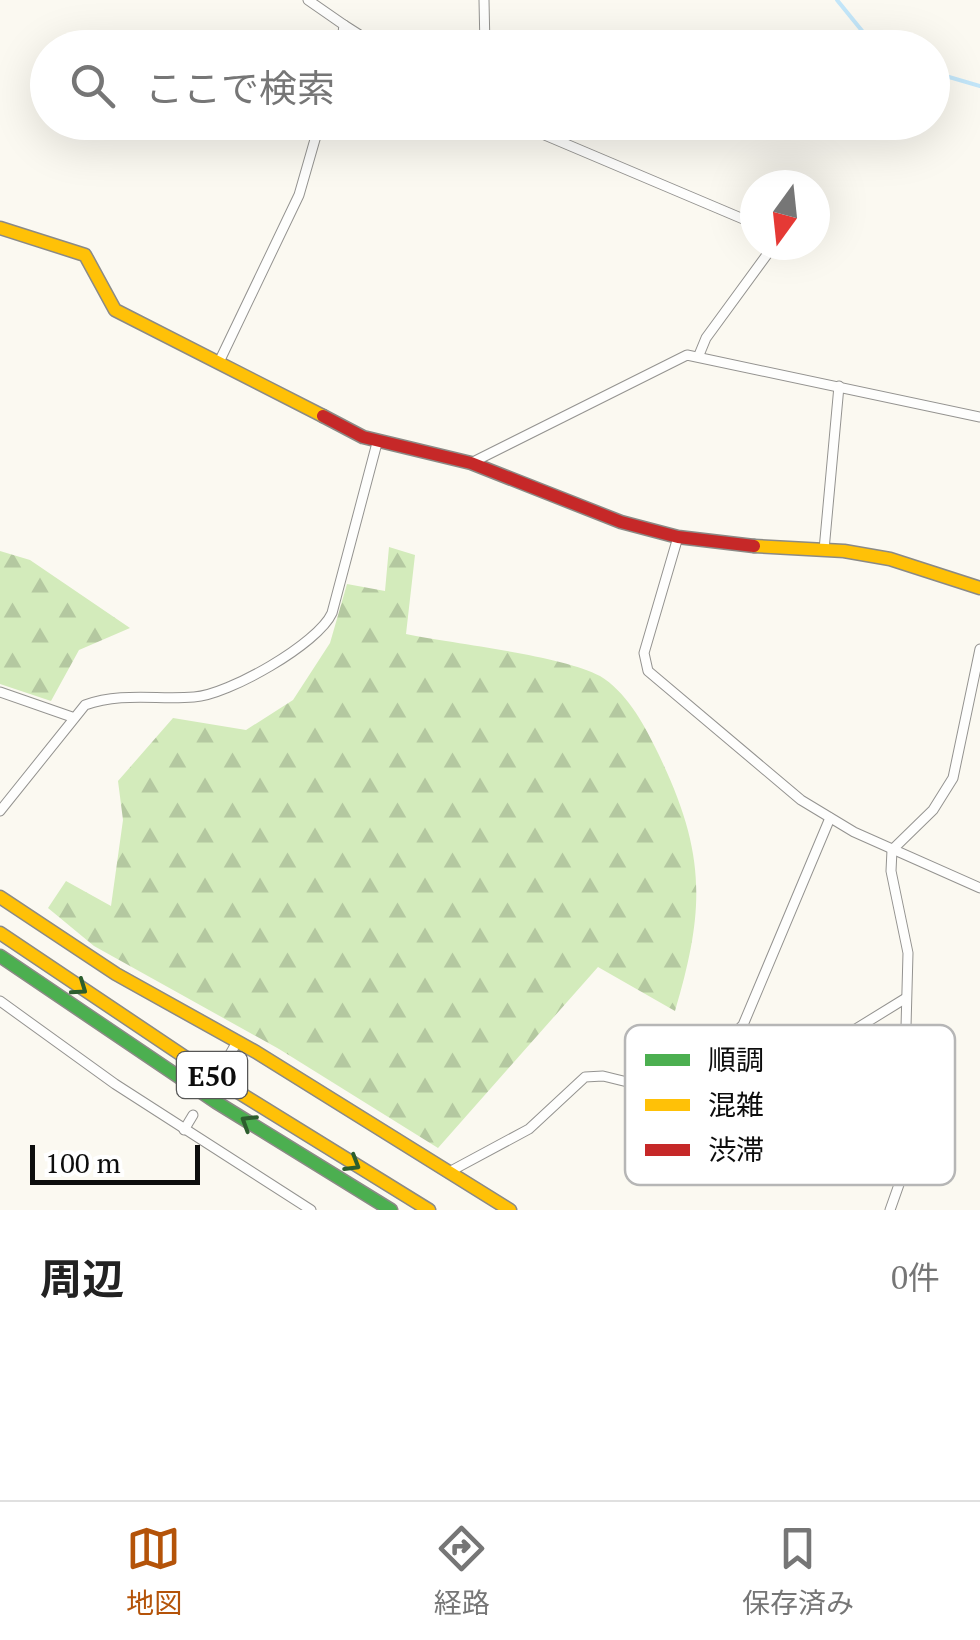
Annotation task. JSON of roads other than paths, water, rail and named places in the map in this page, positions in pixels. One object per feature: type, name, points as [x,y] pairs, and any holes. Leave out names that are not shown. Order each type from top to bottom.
[{"type":"main road","points":[[0,228],[82,252],[94,265],[108,304],[376,443],[471,464],[585,509],[678,537],[890,559],[980,588]]},
{"type":"main road","points":[[0,896],[116,974],[237,1042],[510,1210]]},
{"type":"main road","name":"E50","points":[[0,932],[225,1084],[429,1210]]},
{"type":"main road","name":"E50","points":[[0,956],[216,1102],[391,1210]]},
{"type":"street","points":[[308,0],[352,30]]},
{"type":"street","points":[[484,0],[485,30]]},
{"type":"street","points":[[344,25],[344,30]]},
{"type":"street","points":[[220,360],[298,195],[315,140]]},
{"type":"street","points":[[557,140],[740,218]]},
{"type":"street","points":[[699,355],[706,338],[763,260]]},
{"type":"street","points":[[471,464],[676,358],[699,355],[980,418]]},
{"type":"street","points":[[824,550],[839,386]]},
{"type":"street","points":[[0,811],[85,705],[111,698],[206,696],[317,635],[332,613],[376,443]]},
{"type":"street","points":[[678,537],[644,653],[648,671],[777,781],[830,818],[980,888]]},
{"type":"street","points":[[906,1025],[908,953],[891,871],[892,850],[933,810],[953,778],[980,648]]},
{"type":"street","points":[[0,692],[72,717]]},
{"type":"street","points":[[743,1025],[830,818]]},
{"type":"street","points":[[862,1025],[906,998]]},
{"type":"street","points":[[0,1001],[184,1130],[311,1210]]},
{"type":"street","points":[[226,1060],[237,1042]]},
{"type":"street","points":[[448,1172],[528,1129],[585,1078],[603,1076],[625,1081]]},
{"type":"street","points":[[184,1130],[194,1115]]},
{"type":"street","points":[[890,1210],[899,1185]]},
{"type":"waterway","points":[[837,0],[861,30]]},
{"type":"waterway","points":[[950,77],[980,86]]}]
